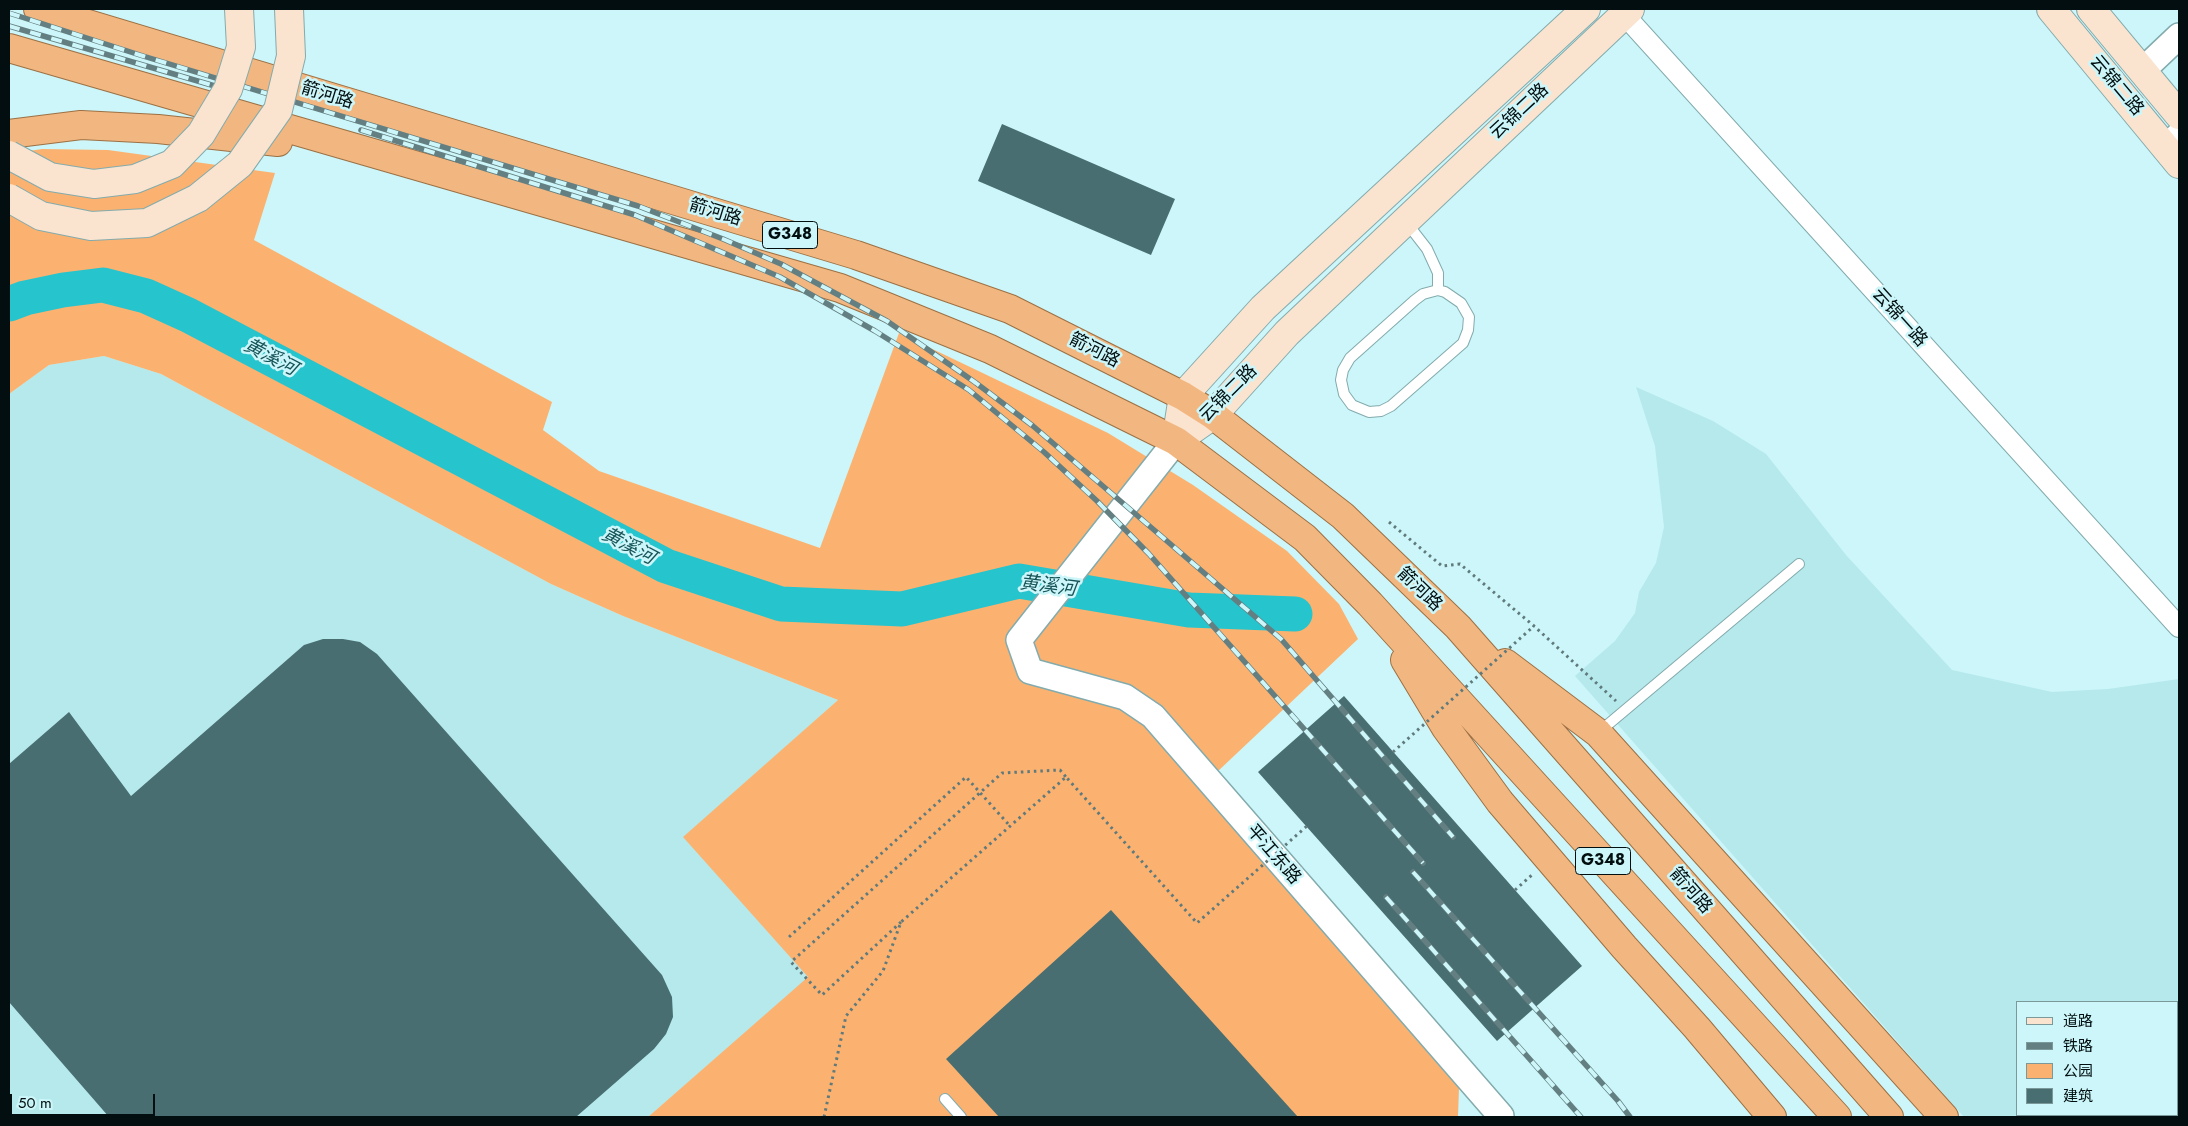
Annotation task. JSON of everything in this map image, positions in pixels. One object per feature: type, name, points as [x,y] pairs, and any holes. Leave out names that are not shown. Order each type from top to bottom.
[{"type":"highway","name":"箭河路","points":[[38,9],[856,255],[1010,309],[1183,396],[1213,415],[1343,516],[1458,627],[1889,1117]]},
{"type":"highway","name":"箭河路","points":[[9,48],[840,288],[990,349],[1176,441],[1305,538],[1370,604],[1837,1117]]},
{"type":"highway","points":[[9,134],[81,125],[158,128],[373,152]]},
{"type":"highway","points":[[1370,604],[1446,728],[1500,802],[1772,1117]]},
{"type":"highway","points":[[1458,627],[1598,733],[1944,1117]]},
{"type":"main road","points":[[9,155],[50,177],[94,184],[134,179],[172,164],[201,134],[228,89],[241,47],[239,9]]},
{"type":"main road","points":[[9,198],[41,216],[91,226],[147,223],[198,198],[240,164],[278,110],[290,56],[289,9]]},
{"type":"main road","name":"云锦二路","points":[[1176,441],[1183,396],[1263,308],[1586,9]]},
{"type":"main road","name":"云锦二路","points":[[2051,9],[2146,122],[2174,149]]},
{"type":"main road","name":"云锦二路","points":[[2091,9],[2142,71],[2176,104]]},
{"type":"main road","name":"云锦二路","points":[[1176,441],[1213,415],[1287,333],[1625,10]]},
{"type":"street","name":"云锦一路","points":[[1625,10],[2179,627]]},
{"type":"street","points":[[2142,71],[2179,36]]},
{"type":"street","points":[[2146,122],[2176,104]]},
{"type":"street","name":"平江东路","points":[[1176,441],[1019,640],[1030,671],[1125,697],[1152,716],[1501,1117]]},
{"type":"lane","points":[[1405,221],[1427,249],[1438,274],[1438,290]]},
{"type":"lane","points":[[1438,290],[1445,292],[1461,303],[1469,317],[1468,330],[1462,343],[1391,406],[1381,411],[1369,412],[1352,405],[1344,394],[1341,380],[1343,370],[1350,358],[1415,300],[1423,294],[1438,290]]},
{"type":"lane","points":[[1598,733],[1799,564]]},
{"type":"lane","points":[[945,1099],[962,1117]]},
{"type":"path","points":[[1389,522],[1442,566],[1460,564],[1534,626],[1626,710]]},
{"type":"path","points":[[1393,752],[1534,626]]},
{"type":"path","points":[[1066,777],[822,995],[791,962],[1002,773],[1060,770],[1197,923],[1306,826]]},
{"type":"path","points":[[789,937],[966,777],[1010,826]]},
{"type":"path","points":[[824,1117],[846,1016],[883,971],[902,922]]},
{"type":"shaded area","points":[[104,356],[161,374],[551,584],[623,616],[838,700],[684,837],[809,977],[648,1117],[9,1117],[9,394],[49,365]]},
{"type":"shaded area","points":[[1636,387],[1713,421],[1766,454],[1846,555],[1952,670],[2052,692],[2108,689],[2179,679],[2179,1117],[1964,1117],[1575,676],[1615,641],[1635,613],[1639,592],[1656,563],[1664,527],[1655,446]]},
{"type":"green space","points":[[42,149],[108,150],[275,173],[254,240],[552,402],[543,430],[599,471],[820,548],[899,333],[1108,433],[1193,485],[1287,551],[1339,604],[1358,639],[1199,789],[1459,1088],[1458,1117],[648,1117],[808,977],[683,837],[838,700],[623,616],[551,584],[161,374],[104,356],[49,365],[9,394],[9,154]]},
{"type":"building","points":[[1002,124],[1175,199],[1151,255],[978,181]]},
{"type":"building","points":[[323,639],[343,639],[360,642],[377,654],[662,975],[672,997],[673,1017],[666,1034],[654,1049],[576,1117],[109,1117],[9,1002],[9,764],[69,712],[131,796],[304,645]]},
{"type":"building","points":[[1344,696],[1582,966],[1497,1041],[1258,772]]},
{"type":"building","points":[[1111,910],[1298,1117],[999,1117],[946,1059]]},
{"type":"waterway","name":"黄溪河","points":[[9,304],[25,298],[63,290],[103,285],[146,296],[188,315],[666,566],[781,604],[902,609],[1019,581],[1189,610],[1295,614]]},
{"type":"railway","points":[[9,13],[143,56],[638,206],[781,264],[887,321],[976,383],[1033,426],[1281,639],[1453,837]]},
{"type":"railway","points":[[9,26],[232,91]]},
{"type":"railway","points":[[361,130],[635,215],[780,277],[875,331],[969,390],[1044,452],[1097,501],[1149,554],[1423,863]]},
{"type":"railway","points":[[1413,872],[1618,1101],[1630,1117]]},
{"type":"railway","points":[[1386,897],[1581,1117]]}]
